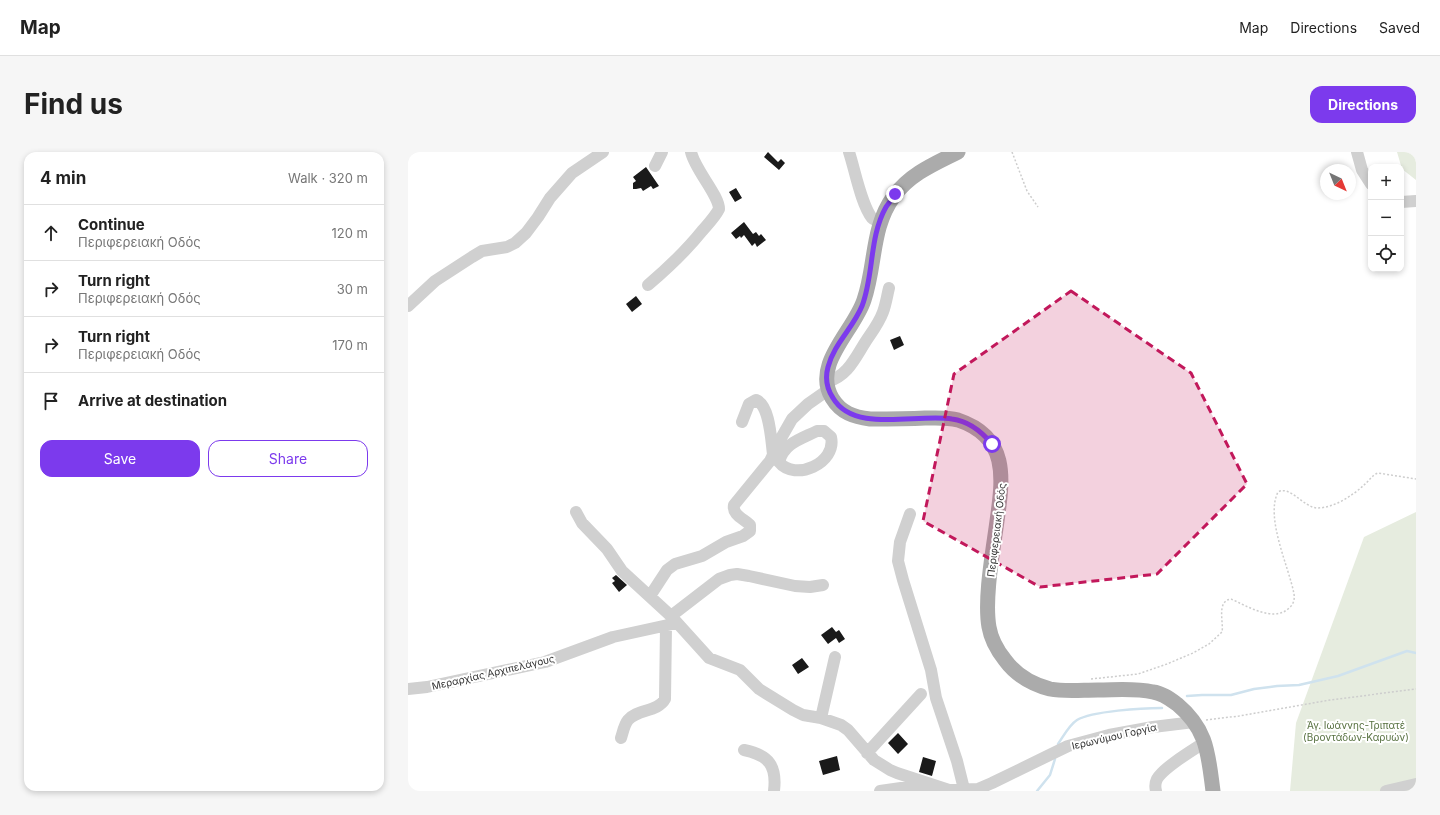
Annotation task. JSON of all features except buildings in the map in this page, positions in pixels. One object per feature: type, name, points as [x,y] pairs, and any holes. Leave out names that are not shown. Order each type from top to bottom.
[{"type":"main road","points":[[827,386],[827,368],[834,353],[856,319],[864,300],[870,280],[874,246],[880,222],[886,207],[910,179],[929,166],[958,152]]},
{"type":"main road","name":"Περιφερειακή Οδός","points":[[827,386],[838,406],[843,411],[859,418],[952,419],[974,428],[988,440],[994,448],[999,460],[1002,475],[1001,500],[993,552],[988,602],[988,622],[992,638],[999,652],[1017,673],[1030,682],[1044,688],[1055,690],[1142,690],[1161,694],[1172,700],[1194,722],[1205,742],[1213,791]]},
{"type":"street","points":[[408,306],[435,281],[472,256],[482,251],[507,247],[515,243],[526,232],[550,198],[568,177],[603,152]]},
{"type":"street","points":[[655,166],[662,152]]},
{"type":"street","points":[[648,284],[670,266],[688,248],[714,218],[719,209],[717,201],[700,174],[690,152]]},
{"type":"street","points":[[849,152],[869,213],[873,220],[880,222]]},
{"type":"street","points":[[1357,152],[1362,170],[1368,179]]},
{"type":"street","points":[[1404,202],[1416,201]]},
{"type":"street","points":[[650,596],[667,570],[674,564],[702,556],[726,542],[743,536],[750,531],[750,525],[735,513],[733,508],[734,505],[765,469],[773,454],[784,442],[792,419],[853,363],[881,317],[889,288]]},
{"type":"street","points":[[742,422],[749,404],[756,400],[761,402],[765,408],[768,419],[773,454]]},
{"type":"street","points":[[576,512],[582,523],[607,549],[631,581],[650,596],[672,622],[709,658],[740,670],[759,688],[793,710],[803,715],[821,718],[841,725],[848,730],[874,760],[890,770],[949,791]]},
{"type":"street","points":[[910,514],[900,542],[898,560],[902,580],[931,670],[936,698],[957,761],[964,789]]},
{"type":"street","points":[[621,738],[628,719],[635,714],[661,704],[665,699],[672,622],[719,579],[730,575],[749,576],[795,586],[810,587],[823,585]]},
{"type":"street","name":"Μεραρχίας Αρχιπελάγους","points":[[408,689],[427,688],[545,662],[613,637],[672,622]]},
{"type":"street","points":[[821,718],[835,657]]},
{"type":"street","points":[[867,753],[921,694]]},
{"type":"street","name":"Ιερωνύμου Γοργία","points":[[949,791],[978,789],[1068,746],[1109,735],[1153,727],[1194,722]]},
{"type":"street","points":[[1156,791],[1155,787],[1157,780],[1162,772],[1205,742]]},
{"type":"street","points":[[744,750],[760,755],[771,764],[774,771],[774,791]]},
{"type":"street","points":[[1386,791],[1416,784]]},
{"type":"street","points":[[880,791],[934,786]]},
{"type":"path","points":[[1012,152],[1027,191],[1038,207]]},
{"type":"path","points":[[1086,690],[1087,682],[1093,678],[1138,674],[1167,664],[1193,653],[1209,644],[1222,632],[1222,609],[1224,603],[1228,599],[1270,614],[1281,613],[1289,609],[1294,602],[1295,597],[1275,525],[1276,499],[1278,492],[1281,490],[1288,492],[1308,506],[1323,508],[1346,498],[1378,473],[1416,479]]},
{"type":"path","points":[[1194,722],[1239,716],[1330,700],[1416,689]]},
{"type":"highlighted area","points":[[1071,291],[1191,373],[1247,484],[1157,574],[1040,587],[923,521],[954,374]]},
{"type":"green space","points":[[1397,152],[1416,152],[1416,180],[1404,171],[1404,164],[1401,164]]},
{"type":"green space","name":"Άγ. Ιωάννης-Τριπατέ (Βροντάδων-Καρυών)","points":[[1416,512],[1416,791],[1290,791],[1296,723],[1364,537]]},
{"type":"waterway","points":[[1187,696],[1231,695],[1254,689],[1299,685],[1338,676],[1407,651],[1416,653]]},
{"type":"waterway","points":[[1058,744],[1071,725],[1084,717],[1105,712],[1162,708]]},
{"type":"waterway","points":[[1037,791],[1050,775],[1055,759]]},
{"type":"route","points":[[895,194],[886,207],[880,222],[874,246],[870,280],[864,300],[856,319],[834,353],[827,368],[828,390],[834,401],[843,411],[859,418],[947,418],[963,422],[974,428],[985,436],[992,444]]}]
